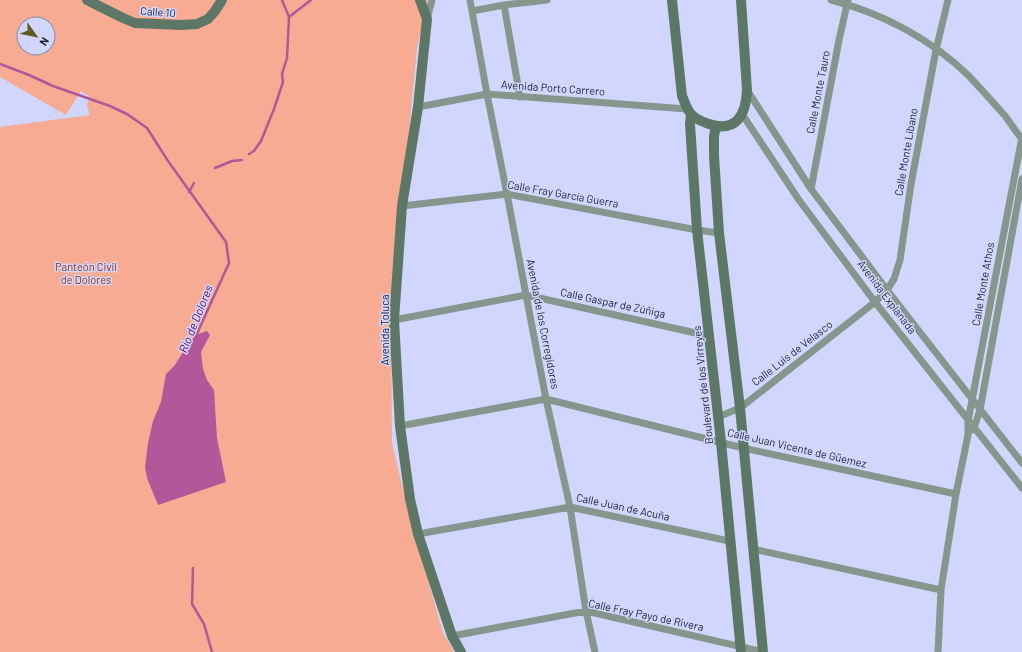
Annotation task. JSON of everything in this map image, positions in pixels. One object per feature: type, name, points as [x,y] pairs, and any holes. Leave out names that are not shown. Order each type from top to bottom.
[{"type":"street","name":"Calle 10","points":[[87,0],[123,18],[135,22],[181,26],[197,24],[208,19],[222,0]]},
{"type":"street","points":[[420,0],[427,19]]},
{"type":"street","name":"Avenida Toluca","points":[[432,0],[427,19],[418,107],[402,206],[394,320],[400,426],[410,499],[418,534],[452,636],[461,652]]},
{"type":"street","name":"Avenida de los Corregidores","points":[[470,0],[546,399],[570,507],[586,611],[595,652]]},
{"type":"street","points":[[472,11],[504,5],[547,0]]},
{"type":"street","name":"Boulevard de los Virreyes","points":[[672,0],[682,96],[689,112],[698,230],[721,442],[741,649]]},
{"type":"street","points":[[689,112],[704,123],[726,127],[736,122],[747,104],[741,0]]},
{"type":"street","points":[[831,0],[847,2],[886,18],[907,30],[936,50],[968,76],[1022,138]]},
{"type":"street","name":"Calle Monte Líbano","points":[[876,302],[887,290],[894,279],[900,260],[911,184],[936,50],[948,0]]},
{"type":"street","name":"Calle Monte Tauro","points":[[811,189],[847,2]]},
{"type":"street","points":[[504,5],[520,97]]},
{"type":"street","name":"Avenida Explanada","points":[[747,90],[811,189],[887,290],[1022,463]]},
{"type":"street","name":"Avenida Porto Carrero","points":[[418,107],[487,94],[689,112]]},
{"type":"street","name":"Avenida Explanada","points":[[742,114],[799,200],[968,421],[1022,488]]},
{"type":"street","points":[[716,126],[714,136],[714,156],[719,233],[740,408],[763,652]]},
{"type":"street","name":"Calle Monte Athos","points":[[938,652],[941,590],[956,494],[968,435],[968,421],[1022,138]]},
{"type":"street","name":"Calle Monte Athos","points":[[968,435],[974,428],[980,410],[1022,179]]},
{"type":"street","name":"Calle Fray García Guerra","points":[[402,206],[507,194],[719,233]]},
{"type":"street","name":"Calle Gaspar de Zúñiga","points":[[394,320],[526,295],[709,336]]},
{"type":"street","name":"Calle Luis de Velasco","points":[[718,417],[740,408],[876,302]]},
{"type":"street","name":"Calle Juan Vicente de Güemez","points":[[400,426],[546,399],[743,448],[956,494]]},
{"type":"street","name":"Calle Juan de Acuña","points":[[418,534],[570,507],[730,540]]},
{"type":"street","points":[[753,549],[941,590]]},
{"type":"street","name":"Calle Fray Payo de Rivera","points":[[452,636],[586,611],[741,649],[763,652]]},
{"type":"green space","name":"Panteón Civil de Dolores","points":[[0,0],[428,0],[417,48],[391,321],[392,443],[406,502],[443,633],[454,652],[0,652],[0,127],[90,115],[87,106],[89,96],[81,91],[66,115],[0,77]]},
{"type":"shaded area","points":[[207,331],[210,335],[201,352],[203,369],[207,380],[214,390],[217,438],[226,482],[158,505],[147,478],[145,467],[148,443],[153,421],[161,402],[166,374],[175,365],[196,335]]},
{"type":"waterway","points":[[249,154],[254,151],[261,141],[283,82],[282,74],[287,58],[289,17],[282,0]]},
{"type":"waterway","points":[[289,17],[311,0]]},
{"type":"waterway","points":[[0,64],[53,86],[110,106],[127,114],[147,128],[168,161],[226,242],[229,263],[195,338]]},
{"type":"waterway","points":[[215,168],[232,161],[242,160]]},
{"type":"waterway","points":[[189,192],[194,183]]},
{"type":"waterway","name":"Río de Dolores","points":[[193,568],[192,604],[204,624],[212,652]]}]
